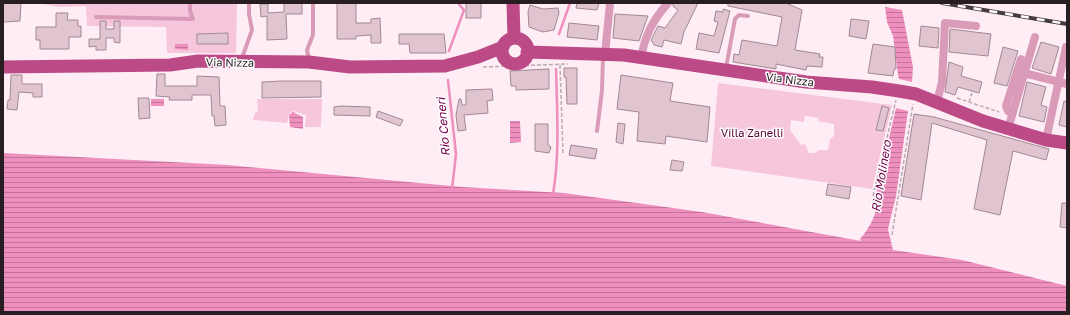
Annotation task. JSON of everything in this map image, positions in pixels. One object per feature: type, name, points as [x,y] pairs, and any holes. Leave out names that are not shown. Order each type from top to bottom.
[{"type":"main road","points":[[513,3],[514,38]]},
{"type":"main road","points":[[456,64],[466,66],[480,64],[503,52],[507,41],[514,38],[522,40],[527,52],[524,59],[518,63],[510,62],[503,52]]},
{"type":"main road","points":[[456,64],[503,52]]},
{"type":"main road","name":"Via Nizza","points":[[527,52],[604,54],[806,82],[872,87],[899,91],[916,94],[984,121],[1011,119],[1046,140],[1067,143]]},
{"type":"main road","name":"Via Nizza","points":[[3,67],[170,64],[198,61],[309,62],[350,67],[445,66],[456,64]]},
{"type":"street","points":[[604,54],[610,3]]},
{"type":"street","points":[[641,58],[644,42],[654,19],[668,3]]},
{"type":"street","points":[[938,102],[942,82],[945,23],[976,26]]},
{"type":"street","points":[[1011,119],[1035,37]]},
{"type":"street","points":[[1046,140],[1057,81],[1066,47]]},
{"type":"street","points":[[1011,119],[1006,106],[1021,59]]},
{"type":"street","points":[[1024,73],[1067,84]]},
{"type":"lane","points":[[96,17],[193,19],[190,11],[190,3]]},
{"type":"lane","points":[[241,62],[252,30],[249,14],[249,3]]},
{"type":"lane","points":[[309,62],[308,50],[313,35],[313,3]]},
{"type":"lane","points":[[725,70],[736,19],[739,15],[748,16]]},
{"type":"lane","points":[[597,131],[602,90],[604,54]]},
{"type":"path","points":[[480,64],[486,68],[568,65]]},
{"type":"path","points":[[560,65],[563,153]]},
{"type":"path","points":[[873,196],[899,91]]},
{"type":"path","points":[[969,102],[972,93]]},
{"type":"path","points":[[892,235],[912,108],[916,94]]},
{"type":"path","points":[[954,97],[1011,119]]},
{"type":"green space","points":[[38,3],[237,3],[236,53],[167,53],[166,27],[87,26],[86,6],[58,7]]},
{"type":"green space","name":"Villa Zanelli","points":[[718,83],[892,105],[872,189],[711,166]],"holes":[[[805,116],[818,118],[818,121],[834,124],[834,136],[830,139],[828,150],[819,150],[815,153],[809,153],[805,144],[801,145],[790,130],[791,120],[804,122]]]},
{"type":"green space","points":[[257,99],[322,99],[321,127],[305,127],[306,115],[293,111],[289,114],[287,123],[253,120],[255,113],[258,111]]},
{"type":"water","points":[[885,7],[902,10],[913,67],[912,82],[899,79],[893,36],[887,22]]},
{"type":"water","points":[[175,44],[188,44],[188,50],[175,49]]},
{"type":"water","points":[[151,99],[164,99],[164,106],[151,106]]},
{"type":"water","name":"Rio Molinero","points":[[896,108],[908,111],[896,196],[888,229],[893,250],[962,260],[1067,286],[1067,312],[3,312],[3,153],[228,165],[462,187],[564,193],[702,212],[861,241],[860,239],[870,225],[876,210],[879,198],[876,197],[877,191]]},
{"type":"water","points":[[293,112],[303,117],[303,129],[290,127],[289,115]]},
{"type":"water","points":[[510,121],[520,121],[521,142],[510,143]]},
{"type":"building","points":[[3,3],[21,3],[20,21],[3,22]]},
{"type":"building","points":[[284,3],[302,3],[302,14],[286,14],[287,39],[267,40],[267,16],[261,17],[260,4],[268,4],[268,13],[284,12]]},
{"type":"building","points":[[337,3],[356,3],[356,23],[371,23],[371,19],[380,18],[381,43],[371,43],[371,35],[356,36],[356,39],[337,39]]},
{"type":"building","points":[[466,3],[481,3],[481,18],[466,18]]},
{"type":"building","points":[[577,3],[599,3],[597,10],[576,8]]},
{"type":"building","points":[[673,3],[698,3],[684,32],[681,44],[664,40],[662,47],[654,45],[651,40],[658,26],[665,28],[678,10],[673,6]]},
{"type":"building","points":[[728,3],[786,3],[802,10],[795,50],[820,54],[819,57],[823,57],[822,67],[807,66],[806,70],[776,64],[776,69],[733,62],[734,54],[739,55],[742,40],[777,46],[782,17],[728,6]]},
{"type":"building","points":[[530,5],[543,9],[558,8],[559,13],[554,30],[543,32],[529,27],[528,12]]},
{"type":"building","points":[[723,9],[730,11],[719,53],[696,49],[699,33],[714,36],[718,22],[714,21],[716,11],[723,12]]},
{"type":"building","points":[[56,13],[68,13],[67,20],[78,20],[78,26],[81,26],[81,37],[69,37],[69,49],[40,49],[40,40],[36,40],[36,27],[56,27]]},
{"type":"building","points":[[615,14],[648,16],[639,41],[613,38]]},
{"type":"building","points":[[851,19],[869,21],[866,39],[849,36]]},
{"type":"building","points":[[100,21],[106,21],[106,29],[114,29],[114,21],[120,21],[120,43],[114,42],[114,38],[106,38],[106,50],[96,50],[96,46],[89,47],[89,39],[100,39]]},
{"type":"building","points":[[569,23],[599,26],[597,40],[567,37]]},
{"type":"building","points":[[921,26],[939,28],[938,48],[919,46]]},
{"type":"building","points":[[950,29],[991,34],[988,56],[949,52]]},
{"type":"building","points":[[228,33],[228,44],[197,44],[197,34]]},
{"type":"building","points":[[399,34],[444,34],[446,53],[410,53],[409,44],[399,44]]},
{"type":"building","points":[[1041,42],[1059,47],[1051,74],[1032,68]]},
{"type":"building","points":[[873,44],[895,47],[896,69],[894,69],[893,76],[868,73]]},
{"type":"building","points":[[1003,47],[1018,51],[1007,86],[994,83]]},
{"type":"building","points":[[949,62],[963,67],[961,76],[982,82],[979,93],[958,87],[955,95],[945,92]]},
{"type":"building","points":[[564,68],[577,68],[577,104],[567,104],[566,77],[564,77]]},
{"type":"building","points":[[549,69],[549,89],[516,90],[516,86],[511,86],[510,71]]},
{"type":"building","points":[[157,74],[165,74],[165,86],[197,86],[197,76],[219,77],[220,106],[225,106],[226,125],[215,126],[214,116],[212,116],[211,95],[192,95],[192,100],[169,100],[170,97],[156,96]]},
{"type":"building","points":[[11,75],[22,75],[22,84],[42,84],[42,97],[33,97],[33,93],[19,92],[17,110],[7,109],[8,100],[10,100]]},
{"type":"building","points":[[621,75],[673,83],[670,101],[710,107],[707,142],[666,136],[665,144],[637,141],[639,112],[617,109]]},
{"type":"building","points":[[321,81],[321,97],[262,98],[262,82]]},
{"type":"building","points":[[1027,82],[1046,87],[1041,105],[1047,107],[1044,122],[1019,116]]},
{"type":"building","points":[[492,89],[493,100],[487,101],[488,113],[464,115],[466,130],[458,131],[456,115],[459,99],[461,99],[462,105],[466,105],[466,90]]},
{"type":"building","points":[[138,98],[149,98],[150,118],[139,119]]},
{"type":"building","points":[[1064,101],[1067,102],[1067,127],[1059,125]]},
{"type":"building","points":[[882,106],[889,108],[883,131],[876,130]]},
{"type":"building","points":[[334,107],[370,107],[370,116],[334,115]]},
{"type":"building","points":[[378,111],[403,120],[400,126],[376,117]]},
{"type":"building","points":[[914,114],[934,117],[1049,149],[1046,160],[1013,151],[1000,215],[974,209],[987,140],[932,123],[921,200],[901,196]]},
{"type":"building","points":[[618,123],[625,124],[623,144],[616,142]]},
{"type":"building","points":[[535,124],[548,124],[548,145],[551,147],[549,153],[535,151]]},
{"type":"building","points":[[571,145],[597,149],[595,159],[569,155]]},
{"type":"building","points":[[672,160],[684,162],[682,171],[670,170]]},
{"type":"building","points":[[828,184],[851,187],[849,199],[826,195]]},
{"type":"building","points":[[1062,203],[1067,203],[1067,228],[1060,227]]},
{"type":"waterway","name":"Rio Ceneri","points":[[449,51],[464,10],[458,3]]},
{"type":"waterway","points":[[559,34],[570,3]]},
{"type":"waterway","points":[[553,194],[557,163],[556,69]]},
{"type":"waterway","name":"Rio Ceneri","points":[[448,80],[456,154],[452,189]]},
{"type":"railway","points":[[942,3],[1067,24]]}]
